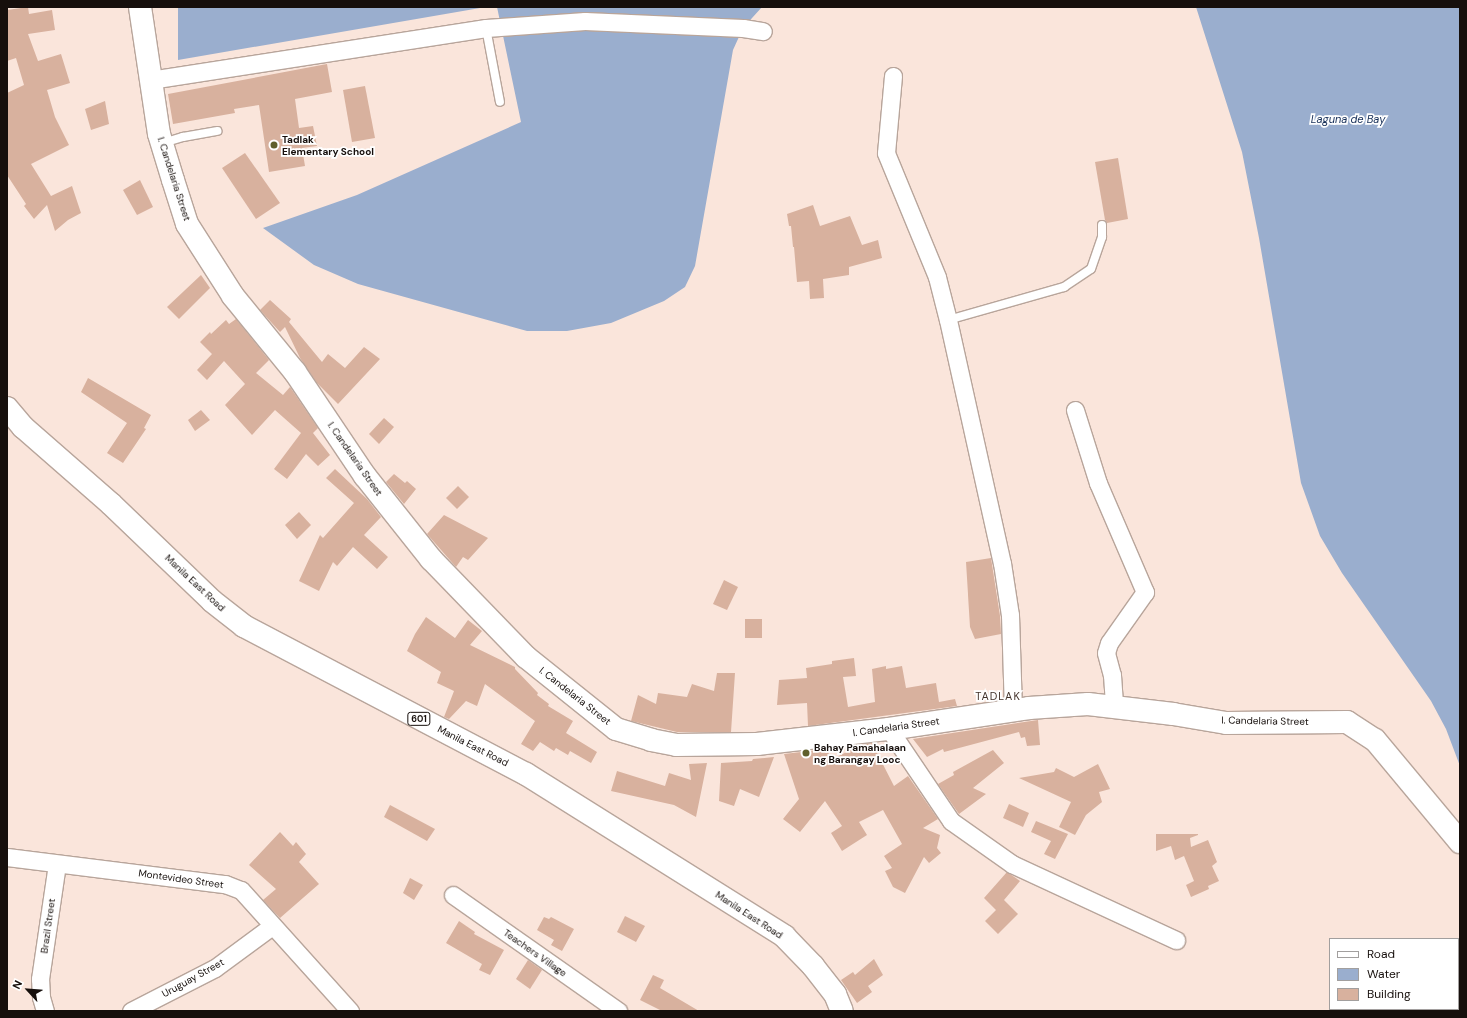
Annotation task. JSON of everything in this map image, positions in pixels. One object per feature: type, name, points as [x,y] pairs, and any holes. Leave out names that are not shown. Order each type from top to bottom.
[{"type":"street","name":"I. Candelaria Street","points":[[140,7],[159,134],[188,224],[234,296],[295,372],[365,476],[431,559],[526,657],[616,729],[651,740],[676,745],[757,744],[889,729],[1013,710],[1088,704],[1226,722],[1347,722],[1375,740],[1460,842]]},
{"type":"street","points":[[150,80],[486,28],[585,21],[743,28],[763,31]]},
{"type":"street","points":[[893,76],[886,153],[938,277],[948,320],[1002,563],[1010,615],[1013,710]]},
{"type":"street","name":"Manila East Road","points":[[7,408],[23,427],[111,504],[212,601],[244,626],[526,774],[784,936],[813,966],[835,994],[842,1011]]},
{"type":"street","points":[[1075,410],[1098,483],[1145,592],[1109,643],[1106,653],[1112,675],[1114,707]]},
{"type":"street","points":[[889,729],[951,821],[1012,864],[1176,940]]},
{"type":"street","name":"Montevideo Street","points":[[7,857],[225,884],[241,890],[350,1011]]},
{"type":"street","name":"Brazil Street","points":[[45,1011],[41,997],[40,979],[57,864]]},
{"type":"street","name":"Teachers Village","points":[[453,895],[618,1011]]},
{"type":"street","name":"Uruguay Street","points":[[131,1011],[215,968],[272,926]]},
{"type":"lane","points":[[486,28],[500,102]]},
{"type":"lane","points":[[163,143],[183,137],[217,131]]},
{"type":"lane","points":[[948,320],[1064,287],[1091,269],[1102,237],[1102,226]]},
{"type":"water","points":[[178,7],[486,7],[178,60]]},
{"type":"water","points":[[497,7],[762,7],[743,28],[733,50],[695,266],[685,287],[664,301],[611,323],[567,331],[527,331],[358,284],[314,265],[263,228],[357,195],[521,122]]},
{"type":"water","name":"Laguna de Bay","points":[[1196,7],[1460,7],[1460,766],[1446,729],[1431,701],[1342,573],[1320,536],[1301,483],[1259,238],[1242,152]]},
{"type":"building","points":[[28,7],[29,14],[52,10],[55,30],[28,34],[38,61],[61,54],[70,83],[47,90],[55,117],[69,145],[31,164],[51,196],[72,186],[81,213],[68,220],[55,231],[47,205],[34,219],[24,206],[26,204],[7,175],[7,93],[24,85],[16,58],[7,61],[7,10]]},
{"type":"building","points":[[327,64],[332,92],[295,99],[299,128],[313,126],[317,146],[302,148],[305,166],[269,172],[259,105],[234,109],[235,113],[173,124],[168,94]]},
{"type":"building","points":[[365,86],[375,138],[352,142],[343,90]]},
{"type":"building","points":[[105,101],[109,124],[91,130],[85,109]]},
{"type":"building","points":[[245,153],[280,203],[256,219],[222,168]]},
{"type":"building","points":[[1118,158],[1128,219],[1107,223],[1105,220],[1095,162]]},
{"type":"building","points":[[140,180],[153,207],[137,215],[123,190]]},
{"type":"building","points":[[813,205],[820,226],[850,216],[862,245],[878,240],[882,258],[849,267],[849,275],[823,279],[824,298],[810,299],[809,281],[797,282],[791,226],[789,226],[787,214]]},
{"type":"building","points":[[201,275],[210,288],[179,319],[167,307]]},
{"type":"building","points":[[270,300],[291,319],[289,322],[322,362],[328,354],[345,368],[364,347],[380,359],[338,404],[317,383],[300,358],[285,327],[280,332],[260,310]]},
{"type":"building","points":[[236,319],[269,360],[256,373],[283,395],[290,387],[318,428],[313,433],[330,455],[318,466],[306,454],[287,479],[274,469],[301,433],[275,410],[252,435],[225,405],[245,384],[224,361],[207,380],[197,370],[212,354],[200,342],[226,320],[229,324]]},
{"type":"building","points":[[88,378],[151,415],[144,428],[146,429],[123,463],[107,453],[127,423],[81,392]]},
{"type":"building","points":[[201,410],[210,420],[195,431],[188,420]]},
{"type":"building","points":[[384,418],[394,427],[379,444],[369,434]]},
{"type":"building","points":[[335,469],[367,499],[381,517],[364,535],[388,557],[377,569],[353,547],[337,566],[333,562],[319,591],[299,581],[320,535],[323,538],[354,503],[326,478]]},
{"type":"building","points":[[394,474],[405,483],[407,481],[416,489],[404,504],[386,482]]},
{"type":"building","points":[[458,486],[469,497],[457,509],[446,498]]},
{"type":"building","points":[[299,512],[311,525],[297,539],[285,525]]},
{"type":"building","points":[[444,515],[488,538],[468,560],[463,557],[456,567],[427,534]]},
{"type":"building","points":[[991,558],[1000,616],[1001,634],[975,639],[970,627],[966,562]]},
{"type":"building","points":[[724,580],[738,587],[727,610],[713,604]]},
{"type":"building","points":[[426,617],[455,638],[468,620],[482,631],[470,645],[515,667],[515,669],[538,693],[537,695],[549,704],[548,706],[573,721],[566,733],[597,752],[591,763],[570,751],[568,755],[556,748],[554,751],[540,742],[533,751],[521,744],[535,721],[485,684],[477,706],[466,701],[449,719],[444,717],[454,691],[437,683],[441,672],[407,651],[415,634]]},
{"type":"building","points":[[745,619],[762,619],[762,638],[745,638]]},
{"type":"building","points":[[854,658],[856,676],[843,677],[848,707],[875,702],[872,669],[886,666],[886,669],[902,666],[906,688],[936,683],[939,702],[955,699],[957,706],[808,726],[807,703],[777,705],[779,680],[807,678],[806,668],[832,664],[832,661]]},
{"type":"building","points":[[717,673],[735,673],[731,732],[677,732],[631,721],[638,695],[656,704],[658,693],[687,697],[692,684],[714,691]]},
{"type":"building","points":[[1038,720],[1040,745],[1027,746],[1025,737],[1021,738],[1019,732],[944,752],[943,749],[927,757],[913,739]]},
{"type":"building","points":[[872,743],[894,786],[908,776],[938,819],[923,828],[940,835],[937,848],[941,853],[929,863],[924,857],[905,893],[893,887],[885,871],[892,868],[884,856],[902,844],[883,810],[859,822],[867,835],[842,851],[831,833],[842,826],[825,801],[800,832],[783,819],[799,799],[784,754],[827,749],[831,760],[860,745]]},
{"type":"building","points":[[993,750],[1004,763],[973,788],[986,794],[959,814],[938,784],[954,775],[953,772]]},
{"type":"building","points":[[774,757],[759,797],[740,789],[734,806],[719,801],[721,763],[752,761],[753,759]]},
{"type":"building","points":[[707,763],[696,817],[674,805],[611,791],[617,771],[665,786],[669,773],[691,780],[689,764]]},
{"type":"building","points":[[1098,764],[1110,789],[1099,792],[1102,802],[1086,815],[1075,835],[1059,827],[1071,802],[1019,778],[1054,772],[1056,768],[1074,777]]},
{"type":"building","points":[[1009,804],[1029,813],[1023,827],[1003,818]]},
{"type":"building","points":[[390,805],[435,829],[427,841],[384,817]]},
{"type":"building","points":[[1036,821],[1068,834],[1055,859],[1044,854],[1051,841],[1031,832]]},
{"type":"building","points":[[280,832],[293,846],[296,842],[306,854],[299,862],[319,884],[280,918],[263,900],[276,889],[249,865]]},
{"type":"building","points":[[1156,834],[1198,834],[1190,838],[1191,847],[1208,840],[1217,862],[1212,866],[1219,881],[1208,886],[1209,889],[1191,897],[1186,885],[1194,881],[1184,856],[1175,860],[1171,846],[1156,851]]},
{"type":"building","points":[[1007,872],[1020,881],[1004,900],[1018,914],[998,934],[985,921],[996,910],[984,898]]},
{"type":"building","points":[[410,878],[423,885],[414,900],[403,893]]},
{"type":"building","points":[[625,916],[645,926],[636,942],[617,932]]},
{"type":"building","points":[[544,917],[549,919],[551,917],[574,929],[562,951],[551,945],[554,940],[537,930]]},
{"type":"building","points":[[459,921],[475,932],[474,934],[504,950],[490,975],[479,970],[482,964],[446,943]]},
{"type":"building","points":[[874,959],[883,975],[868,986],[872,992],[857,1003],[841,980],[853,972],[855,975]]},
{"type":"building","points":[[528,960],[542,970],[530,989],[516,979]]},
{"type":"building","points":[[653,975],[664,980],[660,988],[699,1011],[662,1011],[640,1000]]},
{"type":"place","name":"Tadlak Elementary School","points":[[274,145]]},
{"type":"place","name":"Bahay Pamahalaan ng Barangay Looc","points":[[806,753]]},
{"type":"district","name":"TADLAK","points":[[998,696]]}]
